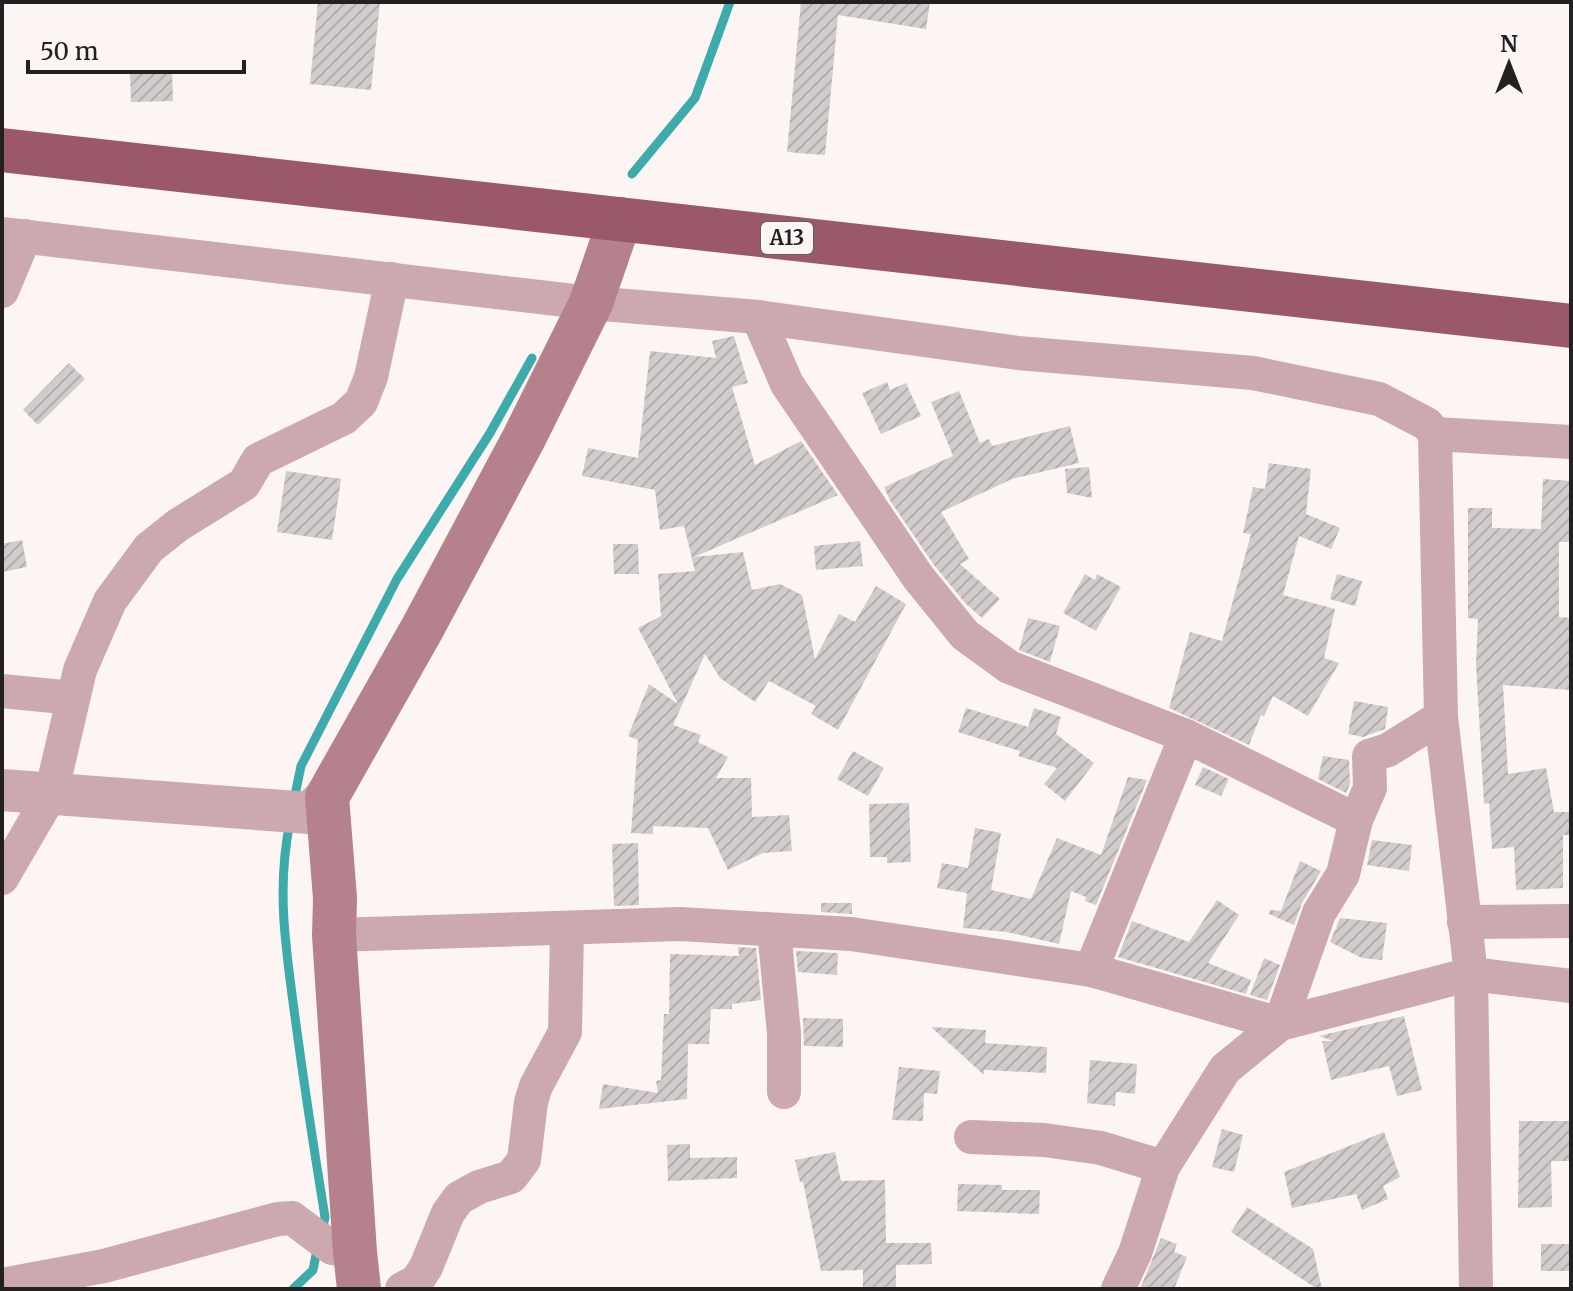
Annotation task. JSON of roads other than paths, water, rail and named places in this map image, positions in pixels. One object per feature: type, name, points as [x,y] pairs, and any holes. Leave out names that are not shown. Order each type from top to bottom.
[{"type":"highway","name":"A13","points":[[2,150],[1571,326]]},
{"type":"main road","points":[[349,1263],[334,935],[335,898],[318,805],[459,559],[591,303],[620,219]]},
{"type":"street","points":[[2,291],[13,235],[591,303],[758,317],[1018,353],[1253,373],[1379,399],[1427,424],[1435,434],[1441,717],[1471,974],[1476,1289]]},
{"type":"street","points":[[2,878],[51,794],[80,670],[110,601],[149,548],[178,525],[244,484],[258,460],[344,418],[361,402],[371,377],[392,279]]},
{"type":"street","points":[[758,317],[787,384],[918,577],[965,635],[1009,667],[1186,736],[1356,820]]},
{"type":"street","points":[[1435,434],[1571,442]]},
{"type":"street","points":[[2,691],[73,698]]},
{"type":"street","points":[[1280,1024],[1319,913],[1343,874],[1356,820],[1370,788],[1369,756],[1388,750],[1441,717]]},
{"type":"street","points":[[1091,970],[1186,736]]},
{"type":"street","points":[[2,790],[263,809],[318,805]]},
{"type":"street","points":[[1464,922],[1571,921]]},
{"type":"street","points":[[334,935],[680,924],[851,934],[1091,970],[1280,1024]]},
{"type":"street","points":[[402,1289],[417,1281],[426,1267],[448,1213],[459,1198],[479,1187],[511,1177],[524,1160],[536,1086],[565,1032],[567,929]]},
{"type":"street","points":[[774,930],[784,1033],[784,1092]]},
{"type":"street","points":[[1118,1289],[1135,1253],[1163,1167],[1225,1069],[1280,1024],[1471,974],[1571,986]]},
{"type":"street","points":[[971,1137],[1044,1140],[1101,1148],[1163,1167]]},
{"type":"street","points":[[2,1285],[104,1266],[278,1219],[292,1218],[349,1263]]},
{"type":"waterway","points":[[632,174],[695,98],[730,2]]},
{"type":"waterway","points":[[294,800],[301,766],[397,579],[490,433],[532,358]]},
{"type":"waterway","points":[[290,822],[284,872],[284,920],[298,1042],[325,1217],[322,1231]]},
{"type":"waterway","points":[[293,1289],[313,1270],[318,1245]]}]
